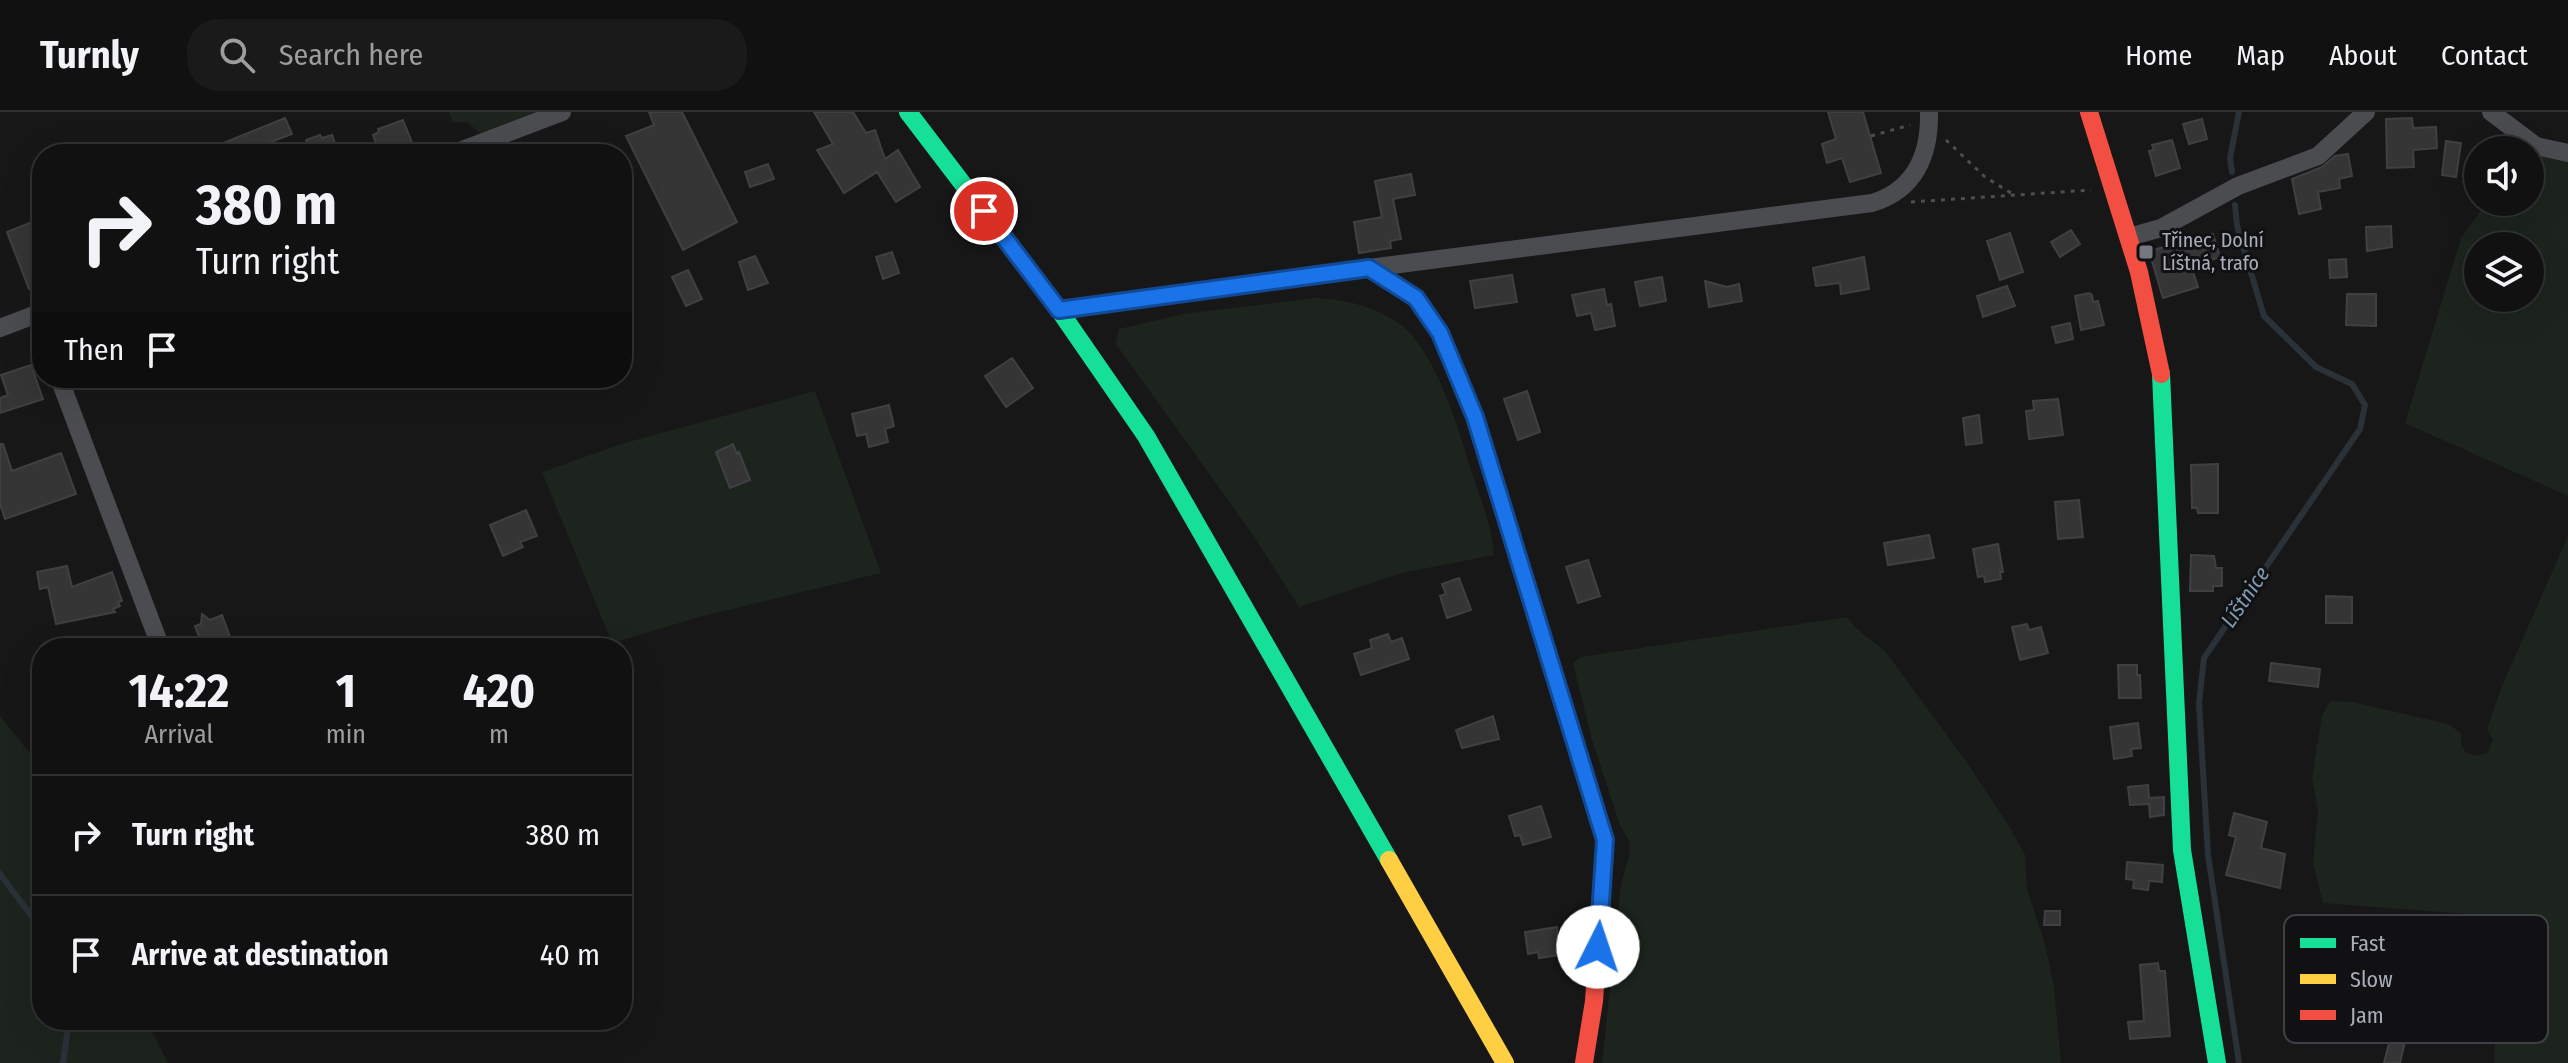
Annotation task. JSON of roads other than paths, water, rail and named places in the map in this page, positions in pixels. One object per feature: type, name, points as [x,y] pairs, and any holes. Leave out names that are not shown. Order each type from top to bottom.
[{"type":"street","points":[[478,144],[562,112]]},
{"type":"street","points":[[908,112],[1059,310],[1146,436],[1505,1063]]},
{"type":"street","points":[[1059,310],[1872,203],[1890,198],[1913,177],[1925,154],[1929,112]]},
{"type":"street","points":[[2089,112],[2154,326],[2161,369],[2182,850],[2217,1063]]},
{"type":"street","points":[[2129,237],[2161,228],[2238,186],[2318,156],[2366,112]]},
{"type":"street","points":[[2491,112],[2536,146],[2568,153]]},
{"type":"street","points":[[1369,268],[1416,298],[1440,333],[1475,417],[1605,840],[1594,1001],[1584,1063]]},
{"type":"street","points":[[0,328],[32,316]]},
{"type":"street","points":[[63,388],[157,638]]},
{"type":"waterway","name":"Líštnice","points":[[2232,172],[2230,158],[2239,112]]},
{"type":"waterway","name":"Líštnice","points":[[2235,205],[2237,226],[2264,316],[2316,367],[2352,384],[2365,405],[2360,429],[2204,658],[2199,703],[2208,855],[2239,1063]]},
{"type":"waterway","points":[[0,874],[32,917]]},
{"type":"waterway","points":[[63,1063],[68,1030]]},
{"type":"place","name":"Třinec, Dolní Líštná, trafo","points":[[2146,252]]}]
